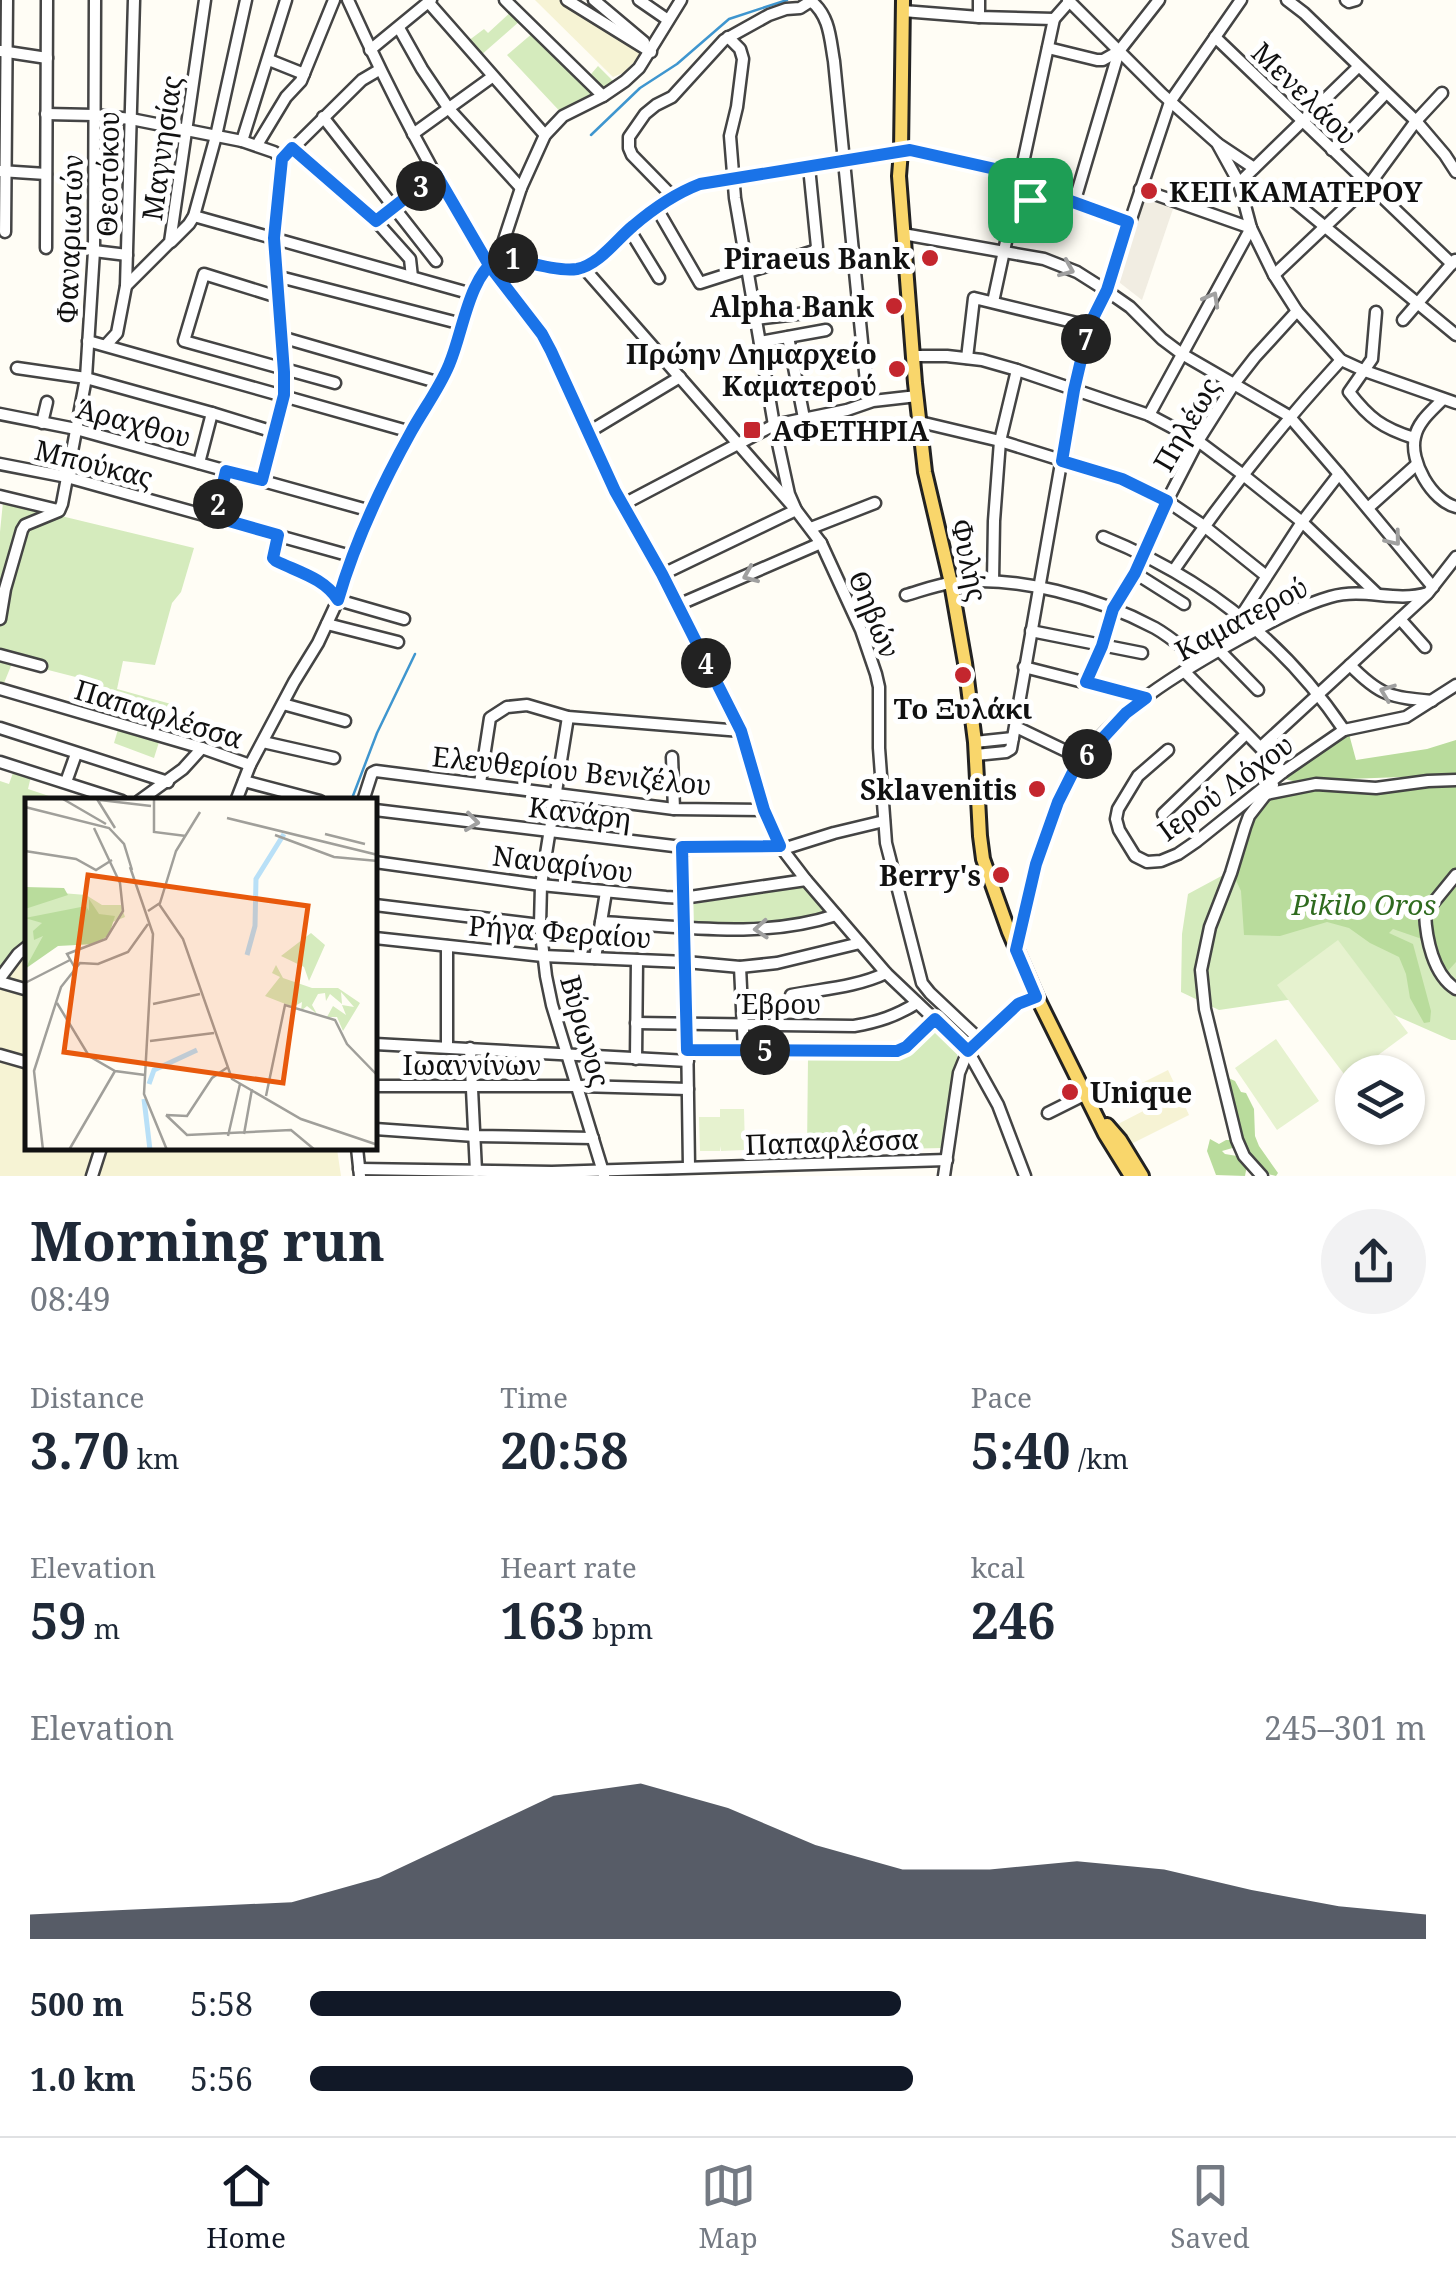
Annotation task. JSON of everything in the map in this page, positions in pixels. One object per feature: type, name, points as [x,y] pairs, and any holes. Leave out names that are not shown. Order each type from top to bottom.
[{"type":"main road","name":"Φυλής","points":[[903,5],[899,176],[913,356],[925,472],[951,583],[975,748],[982,850],[993,892],[1036,997],[1130,1176]]},
{"type":"main road","name":"Φυλής","points":[[1089,1101],[1142,1176]]},
{"type":"street","points":[[6,232],[3,51],[7,0]]},
{"type":"street","points":[[46,248],[47,0]]},
{"type":"street","name":"Φαναριωτών","points":[[59,510],[86,378],[94,251],[95,0]]},
{"type":"street","name":"Θεοτόκου","points":[[106,345],[116,333],[126,286],[134,0]]},
{"type":"street","name":"Μαγνησίας","points":[[126,286],[170,242],[205,0]]},
{"type":"street","points":[[170,242],[194,216],[246,0]]},
{"type":"street","points":[[242,140],[286,0]]},
{"type":"street","points":[[256,145],[286,97],[302,81],[334,0]]},
{"type":"street","points":[[348,0],[380,70],[436,174],[489,265],[542,334],[622,505],[662,574],[741,731],[764,810],[782,848],[886,973],[968,1051],[998,1106],[1025,1176]]},
{"type":"street","points":[[504,0],[603,96]]},
{"type":"street","points":[[567,0],[651,50]]},
{"type":"street","points":[[583,0],[590,15]]},
{"type":"street","points":[[594,0],[651,50]]},
{"type":"street","points":[[639,0],[668,20]]},
{"type":"street","points":[[681,0],[639,68],[626,81],[563,116],[545,135],[520,188],[499,256],[561,268],[583,267],[656,207],[700,184],[901,151],[1022,175]]},
{"type":"street","points":[[979,0],[979,17]]},
{"type":"street","points":[[1048,48],[1103,60],[1118,51],[1159,0]]},
{"type":"street","points":[[975,748],[1008,752],[1011,749],[1074,390],[1089,326],[1107,290],[1170,102],[1241,0]]},
{"type":"street","points":[[370,50],[430,1],[545,135]]},
{"type":"street","points":[[672,196],[629,148],[629,138],[645,114],[672,97],[728,37],[769,15],[800,8],[811,1],[824,14],[828,27],[868,402]]},
{"type":"street","points":[[993,302],[1054,18],[1068,1],[1170,102],[1217,143],[1254,168]]},
{"type":"street","points":[[1295,2],[1416,122],[1456,172]]},
{"type":"street","points":[[903,5],[979,17],[1054,18]]},
{"type":"street","points":[[398,28],[449,109],[520,188]]},
{"type":"street","points":[[662,574],[796,510],[774,425],[747,270],[730,136],[743,59],[740,49],[728,37]]},
{"type":"street","name":"Μενελάου","points":[[1214,38],[1454,262]]},
{"type":"street","points":[[3,51],[48,58]]},
{"type":"street","points":[[1074,203],[1118,51]]},
{"type":"street","points":[[269,60],[304,74]]},
{"type":"street","points":[[1238,183],[1358,67]]},
{"type":"street","points":[[262,480],[284,395],[274,238],[282,159],[362,80],[380,70]]},
{"type":"street","points":[[413,134],[492,77]]},
{"type":"street","points":[[1274,275],[1369,184],[1442,93]]},
{"type":"street","points":[[1332,150],[1386,94]]},
{"type":"street","points":[[46,114],[94,114],[242,140],[282,159]]},
{"type":"street","points":[[323,117],[436,261]]},
{"type":"street","points":[[1217,143],[1238,183],[1251,228],[1274,275],[1297,310],[1341,360],[1456,403]]},
{"type":"street","points":[[292,148],[376,221],[410,259],[412,277]]},
{"type":"street","points":[[656,207],[700,283],[810,254],[817,247],[809,167]]},
{"type":"street","points":[[4,171],[46,174]]},
{"type":"street","points":[[376,221],[436,174]]},
{"type":"street","points":[[1140,189],[1251,228]]},
{"type":"street","points":[[1018,197],[1054,197],[1128,222]]},
{"type":"street","points":[[1295,202],[1456,335]]},
{"type":"street","points":[[194,216],[472,294]]},
{"type":"street","points":[[1149,415],[1251,228]]},
{"type":"street","points":[[630,229],[658,278]]},
{"type":"street","points":[[903,234],[1044,260],[1078,272],[1107,290],[1182,354],[1288,416],[1368,508],[1430,590]]},
{"type":"street","points":[[94,251],[128,255]]},
{"type":"street","name":"Παπαφλέσσα","points":[[0,689],[250,765],[327,624],[371,510],[449,365],[472,294],[499,256]]},
{"type":"street","points":[[1403,320],[1454,262]]},
{"type":"street","name":"Θηβών","points":[[583,267],[796,510],[821,544],[861,630],[879,687],[884,821],[922,983],[980,1040]]},
{"type":"street","points":[[278,297],[204,274],[184,342],[335,384]]},
{"type":"street","points":[[276,276],[462,324]]},
{"type":"street","points":[[967,358],[974,298],[1089,326]]},
{"type":"street","points":[[756,319],[839,309]]},
{"type":"street","name":"Πηλέως","points":[[1086,682],[1113,609],[1135,573],[1198,441],[1234,384],[1297,310]]},
{"type":"street","points":[[1376,312],[1372,359],[1349,392],[1366,414],[1388,430],[1414,438]]},
{"type":"street","points":[[760,342],[826,330]]},
{"type":"street","points":[[281,337],[440,383]]},
{"type":"street","points":[[788,337],[804,418]]},
{"type":"street","points":[[88,340],[411,432]]},
{"type":"street","points":[[913,356],[967,358],[1017,370],[1149,415],[1198,441],[1242,474],[1302,522],[1377,594]]},
{"type":"street","points":[[1174,570],[1288,416],[1341,360]]},
{"type":"street","points":[[17,368],[86,378],[274,432]]},
{"type":"street","points":[[993,582],[1000,440],[1017,370]]},
{"type":"street","points":[[587,433],[680,377]]},
{"type":"street","points":[[622,505],[774,425],[868,402],[917,396]]},
{"type":"street","points":[[1443,399],[1422,421],[1414,438],[1416,464],[1435,492],[1448,505],[1456,507]]},
{"type":"street","points":[[42,423],[47,402]]},
{"type":"street","points":[[199,462],[212,413]]},
{"type":"street","name":"Άραχθου","points":[[0,414],[76,429],[371,510]]},
{"type":"street","points":[[920,422],[1000,440],[1122,479],[1167,501],[1266,575]]},
{"type":"street","name":"Μπούκας","points":[[0,464],[68,477],[351,556]]},
{"type":"street","points":[[1368,508],[1416,464]]},
{"type":"street","points":[[215,517],[226,471]]},
{"type":"street","points":[[1240,616],[1339,474]]},
{"type":"street","points":[[0,496],[59,510]]},
{"type":"street","points":[[810,528],[875,503]]},
{"type":"street","points":[[0,619],[22,530],[59,510]]},
{"type":"street","points":[[278,535],[273,558],[276,561],[321,582],[338,600],[404,618]]},
{"type":"street","points":[[1104,537],[1174,570],[1257,629],[1320,695],[1344,730]]},
{"type":"street","points":[[678,606],[821,544]]},
{"type":"street","points":[[1261,747],[1430,590],[1456,558]]},
{"type":"street","points":[[1135,573],[1184,604]]},
{"type":"street","points":[[906,594],[951,583],[1038,586],[1113,609],[1158,630],[1200,660]]},
{"type":"street","name":"Καματερού","points":[[1016,950],[1036,864],[1070,778],[1126,713],[1200,660],[1312,603],[1352,592],[1395,598],[1430,590]]},
{"type":"street","points":[[1400,619],[1424,647]]},
{"type":"street","points":[[327,624],[398,642]]},
{"type":"street","points":[[1031,631],[1142,654]]},
{"type":"street","points":[[1219,650],[1258,690]]},
{"type":"street","points":[[0,656],[42,666]]},
{"type":"street","points":[[1350,665],[1368,683],[1392,697],[1433,702]]},
{"type":"street","points":[[1024,667],[1146,698]]},
{"type":"street","points":[[1184,671],[1283,772],[1244,828],[1210,928],[1201,970],[1204,1009],[1236,1140],[1262,1176]]},
{"type":"street","name":"Ιερού Λόχου","points":[[1168,750],[1138,776],[1116,819],[1134,856],[1147,862],[1162,861],[1198,842],[1283,772],[1344,730],[1406,717],[1456,685]]},
{"type":"street","points":[[283,704],[345,721]]},
{"type":"street","points":[[480,784],[490,718],[507,708],[528,705],[568,717],[741,731]]},
{"type":"street","name":"Βύρωνος","points":[[568,717],[541,885],[540,925],[552,1005],[603,1173]]},
{"type":"street","points":[[0,728],[168,782]]},
{"type":"street","points":[[1014,732],[1066,751]]},
{"type":"street","points":[[1163,814],[1246,734]]},
{"type":"street","points":[[263,742],[334,758]]},
{"type":"street","points":[[144,798],[168,782],[202,748]]},
{"type":"street","points":[[66,782],[76,754]]},
{"type":"street","points":[[672,757],[674,809]]},
{"type":"street","points":[[0,762],[113,798]]},
{"type":"street","points":[[237,798],[250,765]]},
{"type":"street","name":"Ελευθερίου Βενιζέλου","points":[[364,798],[376,771],[674,809],[764,810]]},
{"type":"street","points":[[1266,794],[1316,784],[1376,788],[1456,780]]},
{"type":"street","points":[[244,781],[309,798]]},
{"type":"street","name":"Κανάρη","points":[[378,810],[682,847],[782,848],[884,821]]},
{"type":"street","points":[[682,847],[689,1167]]},
{"type":"street","name":"Ναυαρίνου","points":[[378,862],[541,885],[683,898],[806,880]]},
{"type":"street","points":[[1456,875],[1425,913],[1426,932],[1437,966],[1456,989]]},
{"type":"street","points":[[595,958],[606,892]]},
{"type":"street","points":[[378,905],[540,925]]},
{"type":"street","points":[[601,922],[760,930],[794,926],[836,914]]},
{"type":"street","name":"Ρήγα Φεραίου","points":[[378,938],[543,956],[740,967],[777,963],[860,943]]},
{"type":"street","points":[[446,946],[446,1047]]},
{"type":"street","points":[[25,948],[0,980],[25,989]]},
{"type":"street","points":[[636,960],[636,1059]]},
{"type":"street","points":[[740,967],[744,1050]]},
{"type":"street","points":[[790,994],[845,986],[886,973]]},
{"type":"street","points":[[944,1176],[960,1073],[968,1051],[1018,1004],[1036,997]]},
{"type":"street","name":"Έβρου","points":[[636,1023],[820,1027],[877,1022],[918,1003]]},
{"type":"street","points":[[378,1044],[636,1059],[744,1050],[897,1051],[935,1019]]},
{"type":"street","points":[[470,1048],[476,1171]]},
{"type":"street","points":[[0,1055],[25,1062]]},
{"type":"street","name":"Ιωαννίνων","points":[[378,1086],[688,1089]]},
{"type":"street","points":[[1048,1113],[1089,1101]]},
{"type":"street","points":[[378,1129],[593,1138]]},
{"type":"street","points":[[92,1176],[100,1151]]},
{"type":"street","name":"Παπαφλέσσα","points":[[360,1172],[603,1173],[689,1167],[809,1170],[946,1160]]},
{"type":"shaded area","points":[[535,0],[563,0],[642,54],[623,73],[613,77]]},
{"type":"shaded area","points":[[1141,194],[1174,206],[1142,300],[1115,279]]},
{"type":"shaded area","points":[[25,952],[25,1151],[337,1151],[341,1176],[0,1176],[0,972]]},
{"type":"shaded area","points":[[1168,1070],[1189,1115],[1131,1144],[1118,1124],[1151,1107],[1140,1084]]},
{"type":"green space","points":[[512,11],[521,20],[480,56],[468,41],[484,29],[488,33]]},
{"type":"green space","points":[[534,32],[586,80],[598,66],[621,89],[567,119],[507,55]]},
{"type":"green space","points":[[3,502],[194,548],[181,592],[172,603],[155,665],[123,661],[117,689],[171,704],[154,758],[114,743],[122,716],[96,707],[103,684],[13,661],[4,683],[0,683]]},
{"type":"green space","points":[[1349,734],[1356,760],[1427,749],[1456,740],[1456,775],[1285,779]]},
{"type":"green space","name":"Pikilo Oros","points":[[1456,750],[1456,1040],[1342,992],[1219,1010],[1181,992],[1182,934],[1188,894]]},
{"type":"green space","points":[[14,770],[31,776],[28,789],[55,798],[25,798],[25,952],[0,972],[0,781],[9,784]]},
{"type":"green space","points":[[1456,787],[1456,871],[1425,909],[1422,939],[1393,929],[1389,933],[1413,944],[1431,1011],[1430,1022],[1424,1023],[1410,998],[1399,957],[1349,928],[1327,922],[1280,936],[1244,935],[1241,891],[1233,874],[1254,814],[1269,800],[1306,789]]},
{"type":"green space","points":[[1456,880],[1456,962],[1446,973],[1431,934],[1430,911]]},
{"type":"green space","points":[[803,886],[825,912],[776,926],[691,926],[688,905]]},
{"type":"green space","points":[[1338,940],[1408,1033],[1378,1055],[1335,1055],[1335,1062],[1277,985]]},
{"type":"green space","points":[[935,1025],[950,1037],[958,1052],[942,1148],[807,1151],[808,1058],[901,1059]]},
{"type":"green space","points":[[1276,1039],[1319,1101],[1277,1130],[1235,1068]]},
{"type":"green space","points":[[1224,1076],[1246,1093],[1254,1109],[1255,1136],[1278,1173],[1276,1176],[1263,1173],[1242,1146]]},
{"type":"green space","points":[[720,1109],[744,1109],[745,1150],[721,1151],[720,1146],[720,1151],[700,1151],[699,1117],[720,1117]]},
{"type":"green space","points":[[1210,1139],[1219,1144],[1232,1140],[1236,1147],[1222,1151],[1247,1165],[1245,1176],[1216,1175],[1207,1151]]},
{"type":"waterway","points":[[591,135],[640,88],[677,64],[729,19],[787,0]]},
{"type":"waterway","points":[[352,798],[377,733],[415,654]]},
{"type":"place","name":"ΚΕΠ ΚΑΜΑΤΕΡΟΥ","points":[[1149,191]]},
{"type":"place","name":"Piraeus Bank","points":[[930,258]]},
{"type":"place","name":"Alpha Bank","points":[[894,306]]},
{"type":"place","name":"Πρώην Δημαρχείο Καματερού","points":[[897,369]]},
{"type":"place","name":"ΑΦΕΤΗΡΙΑ","points":[[752,430]]},
{"type":"place","name":"Το Ξυλάκι","points":[[963,675]]},
{"type":"place","name":"Sklavenitis","points":[[1037,789]]},
{"type":"place","name":"Berry's","points":[[1001,875]]},
{"type":"place","name":"Unique","points":[[1070,1092]]},
{"type":"route","points":[[1030,200],[1018,197],[1022,175],[910,150],[700,184],[672,196],[597,258],[573,270],[494,258],[489,265],[477,284],[472,294],[449,365],[371,510],[338,600],[321,582],[273,558],[278,535],[215,517],[226,471],[262,480],[284,395],[274,238],[282,159],[292,148],[376,221],[436,174],[489,265],[542,334],[615,491],[662,574],[741,731],[764,810],[780,846],[682,847],[687,1050],[897,1051],[935,1019],[968,1051],[1018,1004],[1036,997],[1016,950],[1026,900],[1058,802],[1075,768],[1126,713],[1146,698],[1086,682],[1113,609],[1135,573],[1167,501],[1122,479],[1062,461],[1089,326],[1107,290],[1128,222],[1062,198],[1030,200]]}]
